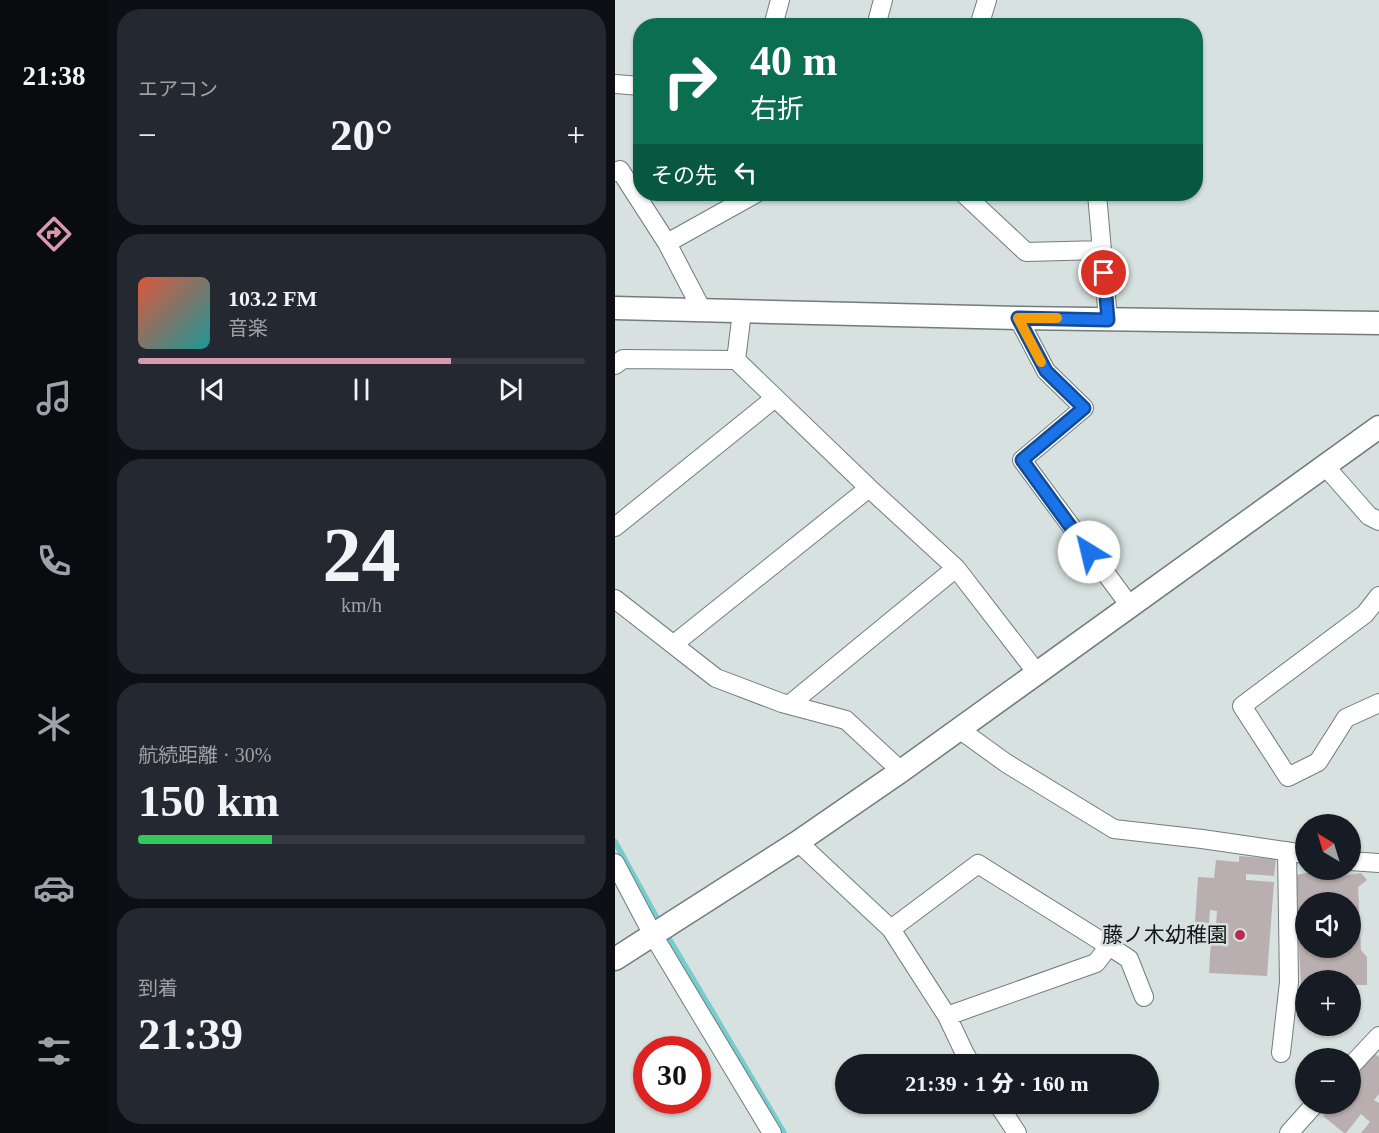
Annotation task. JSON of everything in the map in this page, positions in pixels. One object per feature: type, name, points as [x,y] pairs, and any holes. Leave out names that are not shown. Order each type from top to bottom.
[{"type":"street","points":[[775,18],[780,0]]},
{"type":"street","points":[[878,18],[883,0]]},
{"type":"street","points":[[981,18],[987,0]]},
{"type":"street","points":[[615,84],[633,85]]},
{"type":"street","points":[[615,172],[620,170],[633,190]]},
{"type":"street","points":[[640,201],[667,243],[702,310]]},
{"type":"street","points":[[667,243],[742,201]]},
{"type":"street","points":[[971,201],[1026,252],[1102,250]]},
{"type":"street","points":[[1098,201],[1108,320]]},
{"type":"street","points":[[615,308],[1108,320],[1379,323]]},
{"type":"street","points":[[737,360],[742,312]]},
{"type":"street","points":[[1018,318],[1046,371],[1084,408],[1022,460],[1130,606]]},
{"type":"street","points":[[615,365],[623,359],[737,360],[869,488],[956,568],[1037,674]]},
{"type":"street","points":[[615,527],[775,398]]},
{"type":"street","points":[[615,959],[798,842],[901,771],[1379,427]]},
{"type":"street","points":[[1325,466],[1369,516],[1379,521]]},
{"type":"street","points":[[674,644],[869,488]]},
{"type":"street","points":[[789,705],[956,568]]},
{"type":"street","points":[[1379,596],[1365,614],[1242,706],[1288,777],[1318,762],[1346,718],[1379,703]]},
{"type":"street","points":[[615,599],[716,678],[789,705],[846,720],[901,771]]},
{"type":"street","points":[[959,729],[1006,763],[1114,829],[1295,852]]},
{"type":"street","points":[[798,842],[891,929],[947,1016],[965,1054]]},
{"type":"street","points":[[1281,1053],[1289,982],[1287,851]]},
{"type":"street","points":[[1361,862],[1379,863]]},
{"type":"street","points":[[615,863],[659,931],[772,1133]]},
{"type":"street","points":[[891,929],[978,864],[1129,959],[1144,997]]},
{"type":"street","points":[[947,1016],[1097,963],[1109,946]]},
{"type":"street","points":[[1361,1055],[1379,1036]]},
{"type":"street","points":[[1005,1114],[1017,1133]]},
{"type":"street","points":[[1289,1133],[1306,1114]]},
{"type":"building","points":[[1239,856],[1276,859],[1274,876],[1246,874],[1246,880],[1274,882],[1267,976],[1209,973],[1211,938],[1215,939],[1217,911],[1210,910],[1209,923],[1195,922],[1198,877],[1214,878],[1216,860],[1239,862]]},
{"type":"building","points":[[1361,873],[1367,880],[1358,887],[1358,892],[1296,892],[1295,880],[1361,880]]},
{"type":"building","points":[[1361,950],[1367,957],[1367,985],[1361,985],[1361,970],[1300,970],[1300,958],[1361,958]]},
{"type":"building","points":[[1374,1053],[1379,1057],[1379,1094],[1374,1100],[1379,1103],[1379,1133],[1361,1133],[1370,1122],[1361,1114],[1361,1069]]},
{"type":"building","points":[[1325,1114],[1361,1114],[1346,1133],[1323,1116]]},
{"type":"waterway","points":[[615,842],[660,924]]},
{"type":"waterway","points":[[665,932],[784,1133]]},
{"type":"slow traffic","points":[[1041,362],[1018,318],[1057,318]]},
{"type":"place","name":"藤ノ木幼稚園","points":[[1240,935]]},
{"type":"route","points":[[1089,552],[1022,460],[1084,408],[1046,371],[1018,318],[1108,320],[1104,273]]}]
